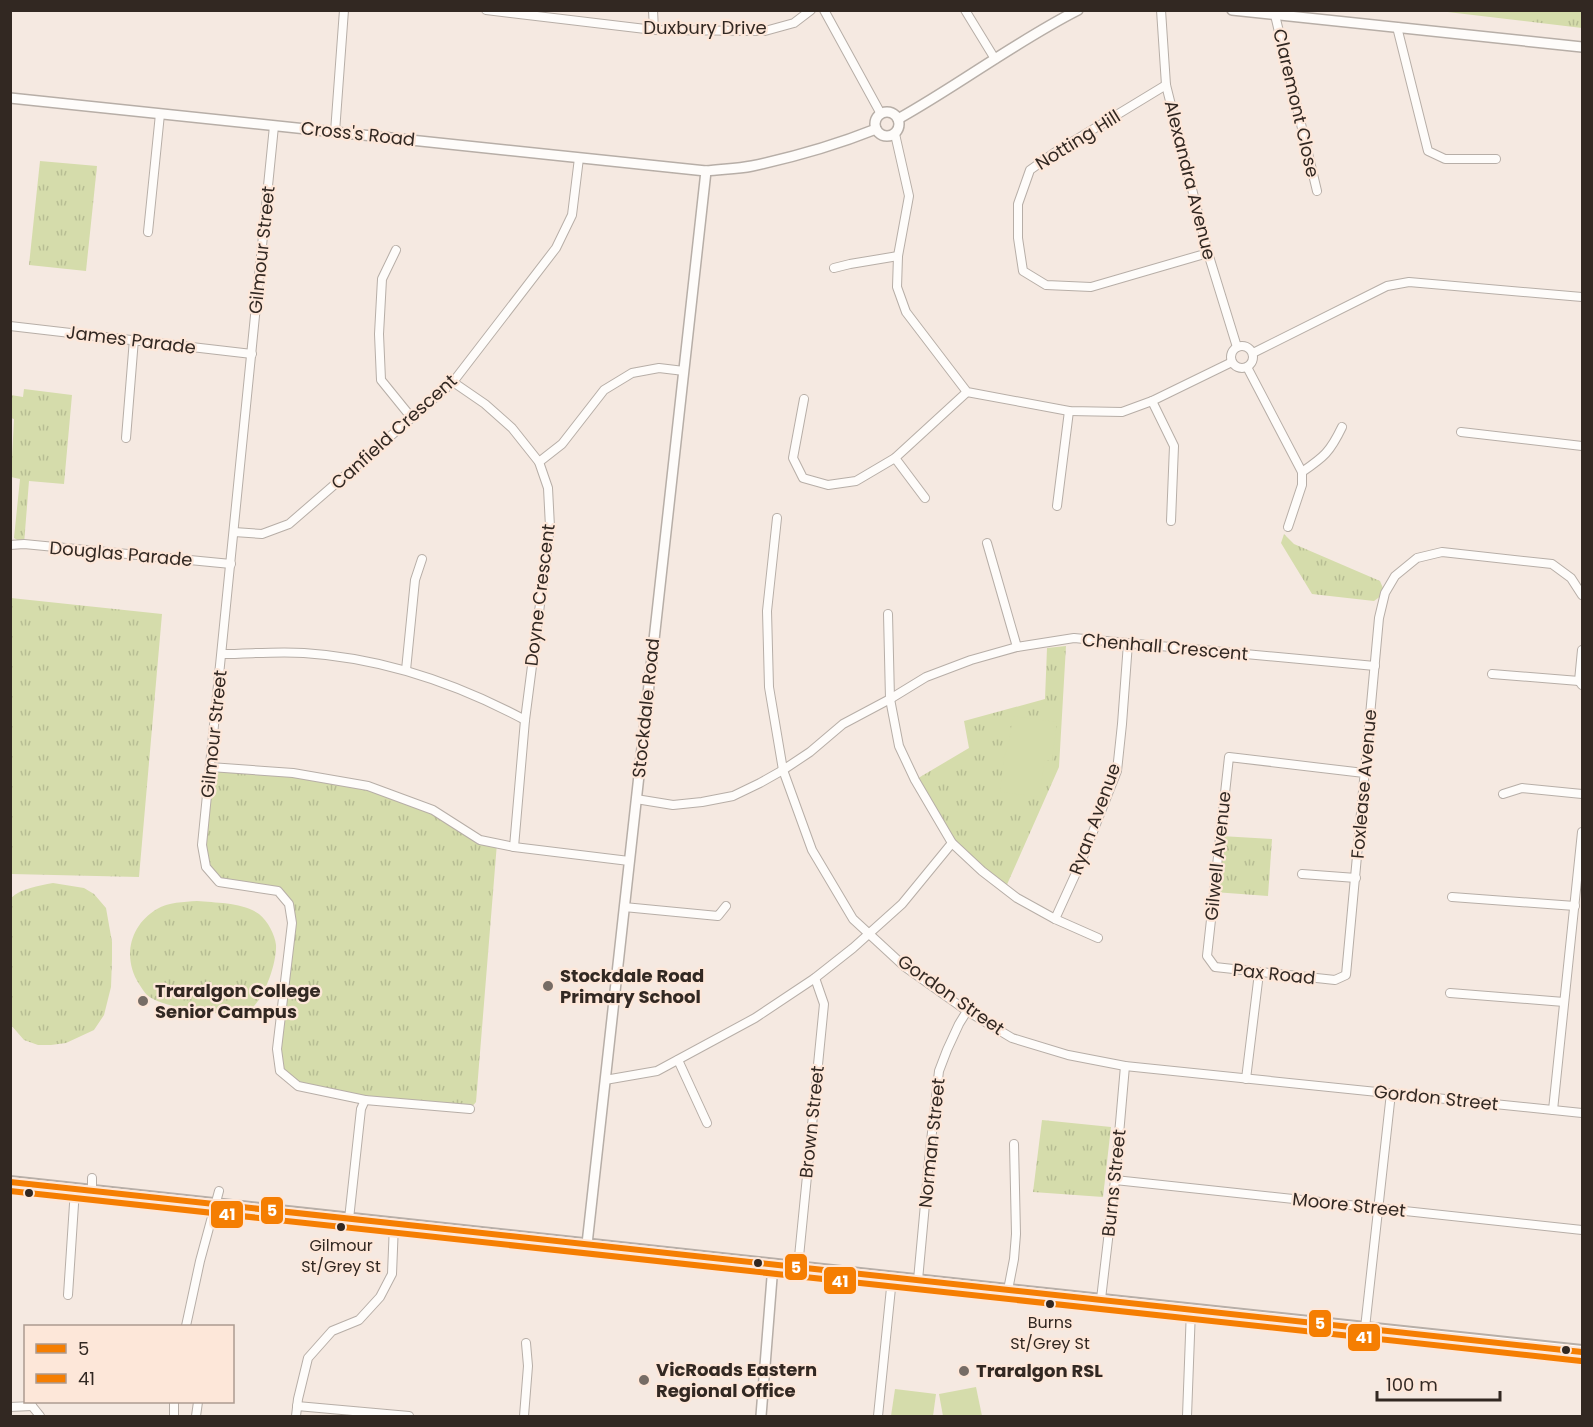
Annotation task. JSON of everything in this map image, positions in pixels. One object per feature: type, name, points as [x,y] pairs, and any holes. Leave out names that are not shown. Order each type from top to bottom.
[{"type":"main road","points":[[10,1182],[1581,1351]]},
{"type":"street","points":[[334,132],[344,10]]},
{"type":"street","name":"Duxbury Drive","points":[[486,10],[654,30],[765,31],[794,23],[811,10]]},
{"type":"street","points":[[653,10],[654,30]]},
{"type":"street","points":[[824,10],[881,114]]},
{"type":"street","points":[[965,10],[995,59]]},
{"type":"street","points":[[898,119],[1078,10]]},
{"type":"street","name":"Alexandra Avenue","points":[[1161,10],[1166,86],[1208,253],[1236,347]]},
{"type":"street","points":[[1232,10],[1275,15],[1318,15],[1397,27],[1582,47]]},
{"type":"street","name":"Claremont Close","points":[[1275,15],[1317,191]]},
{"type":"street","points":[[1397,27],[1428,151],[1445,159],[1496,159]]},
{"type":"street","name":"Notting Hill","points":[[1166,86],[1054,153],[1030,170],[1018,204],[1018,238],[1023,271],[1046,285],[1091,287],[1208,253]]},
{"type":"street","name":"Cross's Road","points":[[10,98],[706,171],[750,166],[794,156],[841,143],[876,129]]},
{"type":"street","points":[[895,134],[881,135],[876,129],[876,120],[881,114],[891,113],[898,119],[899,127],[895,134],[909,196],[898,256],[897,287],[906,312],[968,392],[1069,411],[1122,412],[1232,362]]},
{"type":"street","points":[[148,232],[160,114]]},
{"type":"street","name":"Gilmour Street","points":[[274,126],[202,845],[206,867],[219,882],[278,891],[290,904],[292,923],[277,1050],[280,1071],[298,1086],[365,1100]]},
{"type":"street","name":"Canfield Crescent","points":[[234,532],[262,534],[290,524],[453,382],[556,248],[572,214],[579,158]]},
{"type":"street","name":"Stockdale Road","points":[[586,1245],[706,171]]},
{"type":"street","points":[[396,250],[382,279],[379,334],[381,380],[411,417]]},
{"type":"street","points":[[834,268],[898,256]]},
{"type":"street","points":[[1253,353],[1387,286],[1408,282],[1582,297]]},
{"type":"street","name":"James Parade","points":[[10,326],[252,354]]},
{"type":"street","points":[[126,438],[134,339]]},
{"type":"street","points":[[1232,362],[1232,354],[1236,347],[1244,345],[1253,353],[1253,361],[1247,367]]},
{"type":"street","points":[[1232,362],[1237,366],[1247,367]]},
{"type":"street","points":[[1247,367],[1302,472],[1302,485],[1288,527]]},
{"type":"street","points":[[539,462],[561,444],[604,390],[632,372],[658,368],[684,371]]},
{"type":"street","name":"Doyne Crescent","points":[[453,382],[512,428],[539,462],[548,488],[550,527],[525,720],[514,847]]},
{"type":"street","points":[[804,399],[793,458],[803,478],[828,485],[856,481],[895,458],[968,392]]},
{"type":"street","points":[[1152,400],[1174,446],[1172,521]]},
{"type":"street","points":[[1057,506],[1069,411]]},
{"type":"street","points":[[1302,472],[1318,462],[1332,448],[1342,427]]},
{"type":"street","points":[[1461,432],[1582,446]]},
{"type":"street","points":[[895,458],[926,498]]},
{"type":"street","name":"Gordon Street","points":[[777,518],[768,610],[769,687],[783,770],[812,850],[853,919],[904,967],[967,1011],[1012,1038],[1068,1055],[1125,1066],[1582,1113]]},
{"type":"street","points":[[987,543],[1017,647]]},
{"type":"street","name":"Douglas Parade","points":[[10,545],[24,544],[231,564]]},
{"type":"street","name":"Foxlease Avenue","points":[[1346,975],[1379,618],[1384,593],[1395,576],[1417,558],[1442,552],[1552,564],[1570,578],[1582,595]]},
{"type":"street","points":[[406,670],[415,580],[422,559]]},
{"type":"street","points":[[888,614],[890,699],[899,747],[915,780],[952,843],[982,871],[1017,898],[1055,919],[1098,938]]},
{"type":"street","name":"Chenhall Crescent","points":[[636,799],[673,805],[733,796],[783,770],[810,752],[843,724],[926,677],[971,660],[1017,647],[1074,638],[1375,666]]},
{"type":"street","name":"Ryan Avenue","points":[[1055,919],[1081,862],[1117,771],[1128,643]]},
{"type":"street","points":[[1492,674],[1581,683],[1582,650]]},
{"type":"street","points":[[222,654],[304,653],[370,661],[442,681],[489,701],[525,720]]},
{"type":"street","name":"Gilwell Avenue","points":[[1208,956],[1229,757],[1364,773]]},
{"type":"street","points":[[210,767],[293,773],[368,786],[433,810],[480,840],[514,847],[629,861]]},
{"type":"street","points":[[1503,794],[1522,788],[1582,794]]},
{"type":"street","points":[[1553,1110],[1582,832]]},
{"type":"street","points":[[605,1080],[657,1071],[755,1018],[815,978],[902,904],[952,843]]},
{"type":"street","points":[[1302,874],[1356,878]]},
{"type":"street","points":[[1452,897],[1575,906]]},
{"type":"street","points":[[624,907],[718,916],[726,906]]},
{"type":"street","name":"Pax Road","points":[[1208,956],[1215,967],[1335,980],[1346,975]]},
{"type":"street","points":[[1246,1079],[1259,973]]},
{"type":"street","name":"Brown Street","points":[[798,1267],[824,1004],[815,978]]},
{"type":"street","points":[[1450,993],[1564,1002]]},
{"type":"street","name":"Norman Street","points":[[918,1280],[939,1071],[967,1011]]},
{"type":"street","points":[[678,1060],[707,1123]]},
{"type":"street","name":"Burns Street","points":[[1101,1299],[1125,1066]]},
{"type":"street","points":[[1365,1328],[1391,1093]]},
{"type":"street","points":[[349,1219],[361,1109],[365,1100],[470,1109]]},
{"type":"street","points":[[1008,1290],[1016,1234],[1014,1144]]},
{"type":"street","points":[[92,1178],[92,1191]]},
{"type":"street","name":"Moore Street","points":[[1115,1180],[1582,1230]]},
{"type":"street","points":[[68,1295],[75,1189]]},
{"type":"street","points":[[186,1325],[200,1261],[219,1191]]},
{"type":"street","points":[[296,1416],[308,1358],[332,1331],[359,1320],[384,1290],[392,1274],[394,1224]]},
{"type":"street","points":[[761,1416],[774,1265]]},
{"type":"street","points":[[878,1416],[892,1278]]},
{"type":"street","points":[[1187,1416],[1191,1309]]},
{"type":"street","points":[[524,1416],[528,1366],[526,1344]]},
{"type":"street","points":[[10,1407],[34,1404],[40,1416]]},
{"type":"street","points":[[297,1406],[410,1416]]},
{"type":"green space","points":[[1439,11],[1582,11],[1582,28]]},
{"type":"green space","points":[[40,161],[97,166],[86,271],[29,265]]},
{"type":"green space","points":[[24,389],[72,395],[64,484],[29,481],[24,544],[14,538],[20,479],[11,477],[14,419],[11,418],[11,395],[23,397]]},
{"type":"green space","points":[[1284,534],[1294,544],[1380,581],[1385,593],[1374,601],[1312,594],[1281,543]]},
{"type":"green space","points":[[11,598],[162,614],[139,877],[11,874]]},
{"type":"green space","points":[[1066,646],[1059,767],[1005,889],[952,843],[915,780],[969,748],[964,721],[1045,699],[1047,648]]},
{"type":"green space","points":[[1013,716],[1057,722],[1052,761],[1045,760],[1039,797],[1000,792],[1004,757]]},
{"type":"green space","points":[[210,767],[293,773],[368,786],[433,810],[480,840],[497,843],[476,1102],[470,1109],[374,1100],[298,1086],[280,1071],[277,1049],[292,923],[289,904],[278,891],[219,882],[206,867],[202,845]]},
{"type":"green space","points":[[1221,836],[1272,839],[1268,896],[1214,892]]},
{"type":"green space","points":[[53,883],[84,888],[94,894],[106,908],[112,942],[111,987],[104,1015],[94,1030],[66,1043],[38,1045],[24,1040],[11,1025],[11,898],[36,886]]},
{"type":"green space","points":[[197,901],[245,907],[259,914],[273,933],[276,952],[272,970],[266,988],[257,1003],[248,1010],[235,1014],[216,1013],[163,1003],[147,995],[134,974],[130,953],[140,924],[161,907]]},
{"type":"green space","points":[[1042,1120],[1111,1127],[1103,1197],[1033,1192]]},
{"type":"green space","points":[[976,1387],[982,1416],[943,1416],[939,1394]]},
{"type":"green space","points":[[895,1389],[936,1394],[933,1416],[891,1416]]},
{"type":"transit line","name":"5","points":[[10,1182],[1582,1352]]},
{"type":"transit line","name":"41","points":[[10,1191],[1581,1361]]},
{"type":"place","name":"Stockdale Road Primary School","points":[[548,986]]},
{"type":"place","name":"Traralgon College Senior Campus","points":[[143,1001]]},
{"type":"place","name":"Gilmour St/Grey St","points":[[341,1227]]},
{"type":"place","name":"Burns St/Grey St","points":[[1050,1304]]},
{"type":"place","name":"Traralgon RSL","points":[[964,1371]]},
{"type":"place","name":"VicRoads Eastern Regional Office","points":[[644,1380]]}]
